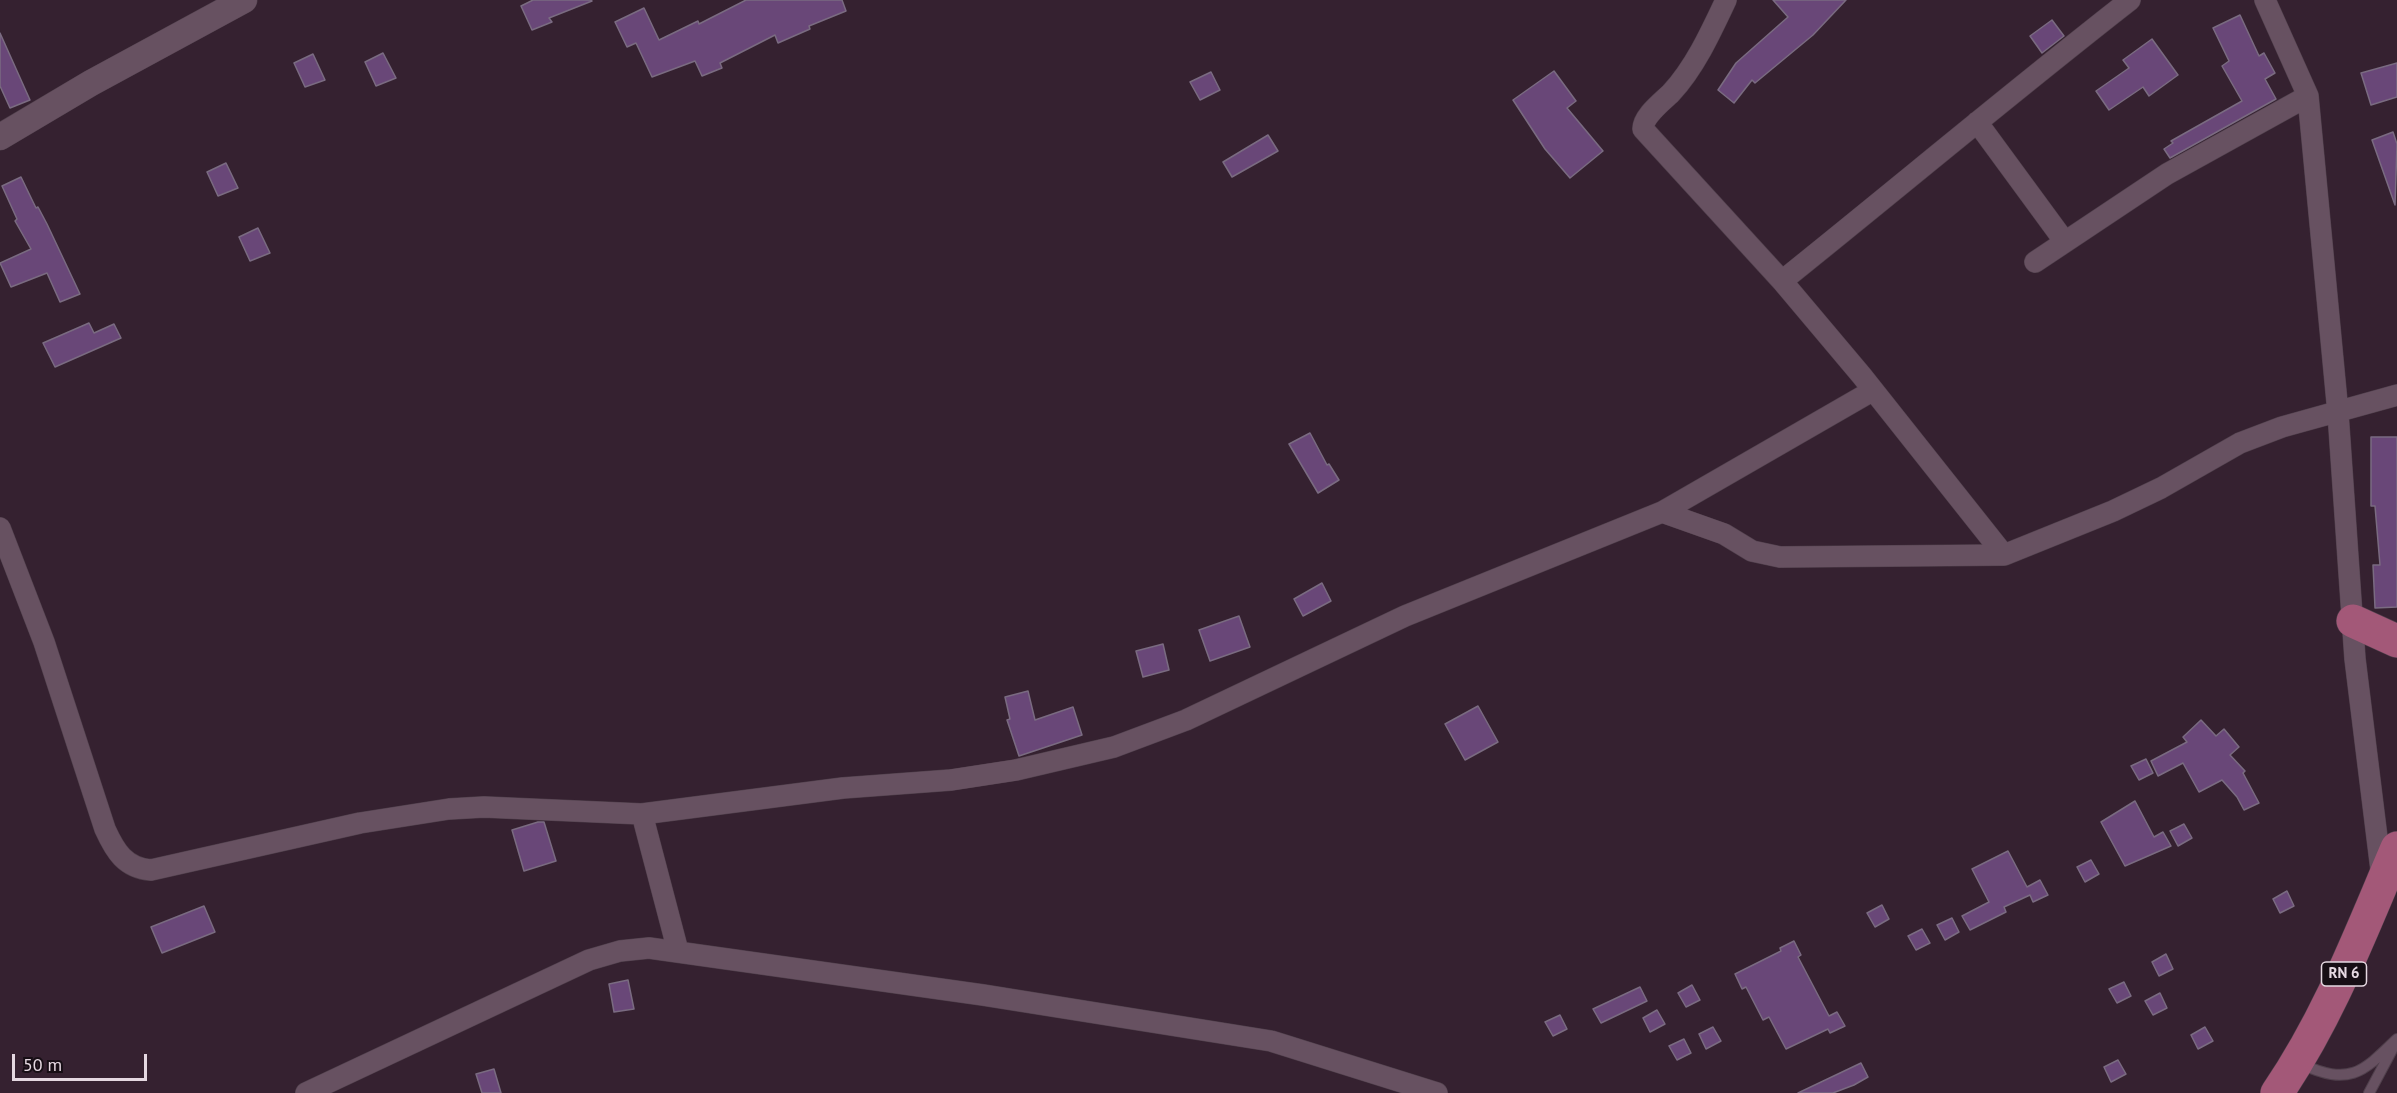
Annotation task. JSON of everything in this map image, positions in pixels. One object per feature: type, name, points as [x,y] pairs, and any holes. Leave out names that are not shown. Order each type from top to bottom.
[{"type":"main road","points":[[2353,621],[2397,641]]},
{"type":"main road","name":"RN 6","points":[[2277,1093],[2305,1075],[2346,970],[2390,886],[2397,848]]},
{"type":"street","points":[[0,137],[91,83],[244,0]]},
{"type":"street","points":[[1726,0],[1709,37],[1677,86],[1644,122],[1643,129],[1782,281],[2004,555]]},
{"type":"street","points":[[1782,281],[2130,0]]},
{"type":"street","points":[[2265,0],[2308,96],[2338,413],[2355,659],[2390,886]]},
{"type":"street","points":[[2035,262],[2167,174],[2308,96]]},
{"type":"street","points":[[1977,122],[2065,242]]},
{"type":"street","points":[[0,528],[44,642],[105,829],[117,853],[138,869],[151,870],[360,823],[449,809],[484,807],[642,814],[834,789],[951,780],[1016,771],[1114,747],[1186,720],[1405,616],[1662,512],[1872,391]]},
{"type":"street","points":[[1662,512],[1724,534],[1752,551],[1780,557],[2004,555],[2142,497],[2240,443],[2282,427],[2397,395]]},
{"type":"street","points":[[642,814],[678,951]]},
{"type":"street","points":[[306,1093],[589,960],[620,951],[649,948],[983,995],[1271,1041],[1437,1093]]},
{"type":"lane","points":[[2305,1075],[2359,1072],[2397,1040]]},
{"type":"lane","points":[[2369,1093],[2397,1040]]},
{"type":"building","points":[[533,0],[592,1],[549,18],[552,22],[532,30],[521,6]]},
{"type":"building","points":[[746,0],[842,0],[846,11],[809,26],[810,29],[778,43],[775,35],[720,63],[722,68],[702,76],[695,61],[652,77],[636,43],[627,47],[615,22],[644,8],[659,40],[698,21],[699,24]]},
{"type":"building","points":[[1773,0],[1846,0],[1813,35],[1755,83],[1752,80],[1734,103],[1718,90],[1736,63],[1788,17]]},
{"type":"building","points":[[2240,15],[2259,56],[2264,53],[2275,73],[2265,79],[2276,99],[2170,158],[2164,149],[2173,143],[2171,141],[2242,101],[2222,66],[2229,61],[2213,28]]},
{"type":"building","points":[[2052,20],[2064,36],[2042,53],[2030,36]]},
{"type":"building","points":[[0,33],[30,100],[10,108],[0,86]]},
{"type":"building","points":[[2152,39],[2178,75],[2149,96],[2143,87],[2109,110],[2096,91],[2129,68],[2123,60]]},
{"type":"building","points":[[383,53],[396,78],[376,86],[365,62]]},
{"type":"building","points":[[313,54],[325,80],[305,87],[294,63]]},
{"type":"building","points":[[2397,63],[2397,97],[2371,105],[2361,73]]},
{"type":"building","points":[[1554,71],[1576,101],[1567,108],[1603,151],[1570,178],[1545,149],[1513,100]]},
{"type":"building","points":[[1211,72],[1220,90],[1200,100],[1190,82]]},
{"type":"building","points":[[2393,132],[2397,144],[2395,205],[2372,140]]},
{"type":"building","points":[[1268,135],[1278,151],[1232,177],[1223,162]]},
{"type":"building","points":[[226,163],[238,188],[218,196],[207,172]]},
{"type":"building","points":[[21,177],[36,208],[38,207],[47,224],[80,294],[60,302],[47,273],[11,287],[0,263],[31,249],[15,221],[17,219],[2,186]]},
{"type":"building","points":[[258,228],[270,253],[250,261],[239,237]]},
{"type":"building","points":[[89,323],[94,333],[114,324],[121,338],[55,367],[43,343]]},
{"type":"building","points":[[1310,433],[1327,465],[1329,464],[1339,480],[1318,493],[1289,444]]},
{"type":"building","points":[[2371,437],[2397,437],[2397,607],[2375,608],[2373,565],[2380,565],[2375,506],[2371,506]]},
{"type":"building","points":[[1322,583],[1331,601],[1303,616],[1294,599]]},
{"type":"building","points":[[1239,616],[1250,647],[1210,661],[1199,630]]},
{"type":"building","points":[[1163,644],[1169,670],[1143,677],[1136,651]]},
{"type":"building","points":[[1028,691],[1035,720],[1073,707],[1082,735],[1019,756],[1007,720],[1010,719],[1005,697]]},
{"type":"building","points":[[1478,706],[1498,742],[1465,760],[1445,724]]},
{"type":"building","points":[[2201,720],[2216,736],[2224,729],[2239,747],[2230,755],[2245,771],[2243,773],[2259,803],[2244,810],[2237,797],[2222,780],[2199,792],[2183,763],[2158,776],[2151,761],[2187,742],[2183,737]]},
{"type":"building","points":[[2146,759],[2153,773],[2139,780],[2131,766]]},
{"type":"building","points":[[2135,801],[2154,837],[2163,832],[2171,846],[2125,866],[2101,822]]},
{"type":"building","points":[[544,822],[556,861],[524,871],[512,830]]},
{"type":"building","points":[[2184,824],[2192,838],[2178,846],[2170,831]]},
{"type":"building","points":[[2008,851],[2027,887],[2040,880],[2048,895],[2033,902],[2030,895],[2004,907],[2006,912],[1970,930],[1962,916],[1989,902],[1972,869]]},
{"type":"building","points":[[2091,860],[2099,874],[2085,882],[2077,867]]},
{"type":"building","points":[[2287,891],[2294,906],[2280,913],[2273,899]]},
{"type":"building","points":[[1882,905],[1889,919],[1875,927],[1867,913]]},
{"type":"building","points":[[204,906],[215,932],[162,953],[151,927]]},
{"type":"building","points":[[1952,918],[1959,932],[1945,940],[1937,925]]},
{"type":"building","points":[[1922,929],[1930,943],[1916,950],[1908,936]]},
{"type":"building","points":[[1794,941],[1801,955],[1798,957],[1829,1016],[1837,1012],[1845,1026],[1830,1033],[1828,1029],[1786,1049],[1769,1017],[1763,1020],[1746,987],[1742,989],[1735,974],[1781,951],[1780,948]]},
{"type":"building","points":[[2166,954],[2173,969],[2159,976],[2152,962]]},
{"type":"building","points":[[628,980],[634,1009],[614,1012],[609,984]]},
{"type":"building","points":[[2124,982],[2131,996],[2117,1003],[2109,989]]},
{"type":"building","points":[[1692,985],[1700,1000],[1686,1007],[1678,993]]},
{"type":"building","points":[[1640,987],[1647,1001],[1601,1023],[1593,1009]]},
{"type":"building","points":[[2160,993],[2167,1008],[2153,1015],[2145,1001]]},
{"type":"building","points":[[1657,1010],[1665,1024],[1650,1032],[1643,1018]]},
{"type":"building","points":[[1560,1015],[1567,1029],[1553,1036],[1545,1022]]},
{"type":"building","points":[[1713,1027],[1721,1041],[1706,1049],[1699,1034]]},
{"type":"building","points":[[2205,1027],[2213,1041],[2198,1049],[2191,1035]]},
{"type":"building","points":[[1684,1039],[1691,1053],[1677,1060],[1669,1046]]},
{"type":"building","points":[[2118,1060],[2126,1074],[2111,1082],[2104,1067]]},
{"type":"building","points":[[1861,1063],[1868,1077],[1854,1085],[1833,1093],[1798,1093]]},
{"type":"building","points":[[494,1069],[501,1093],[482,1093],[476,1074]]}]
